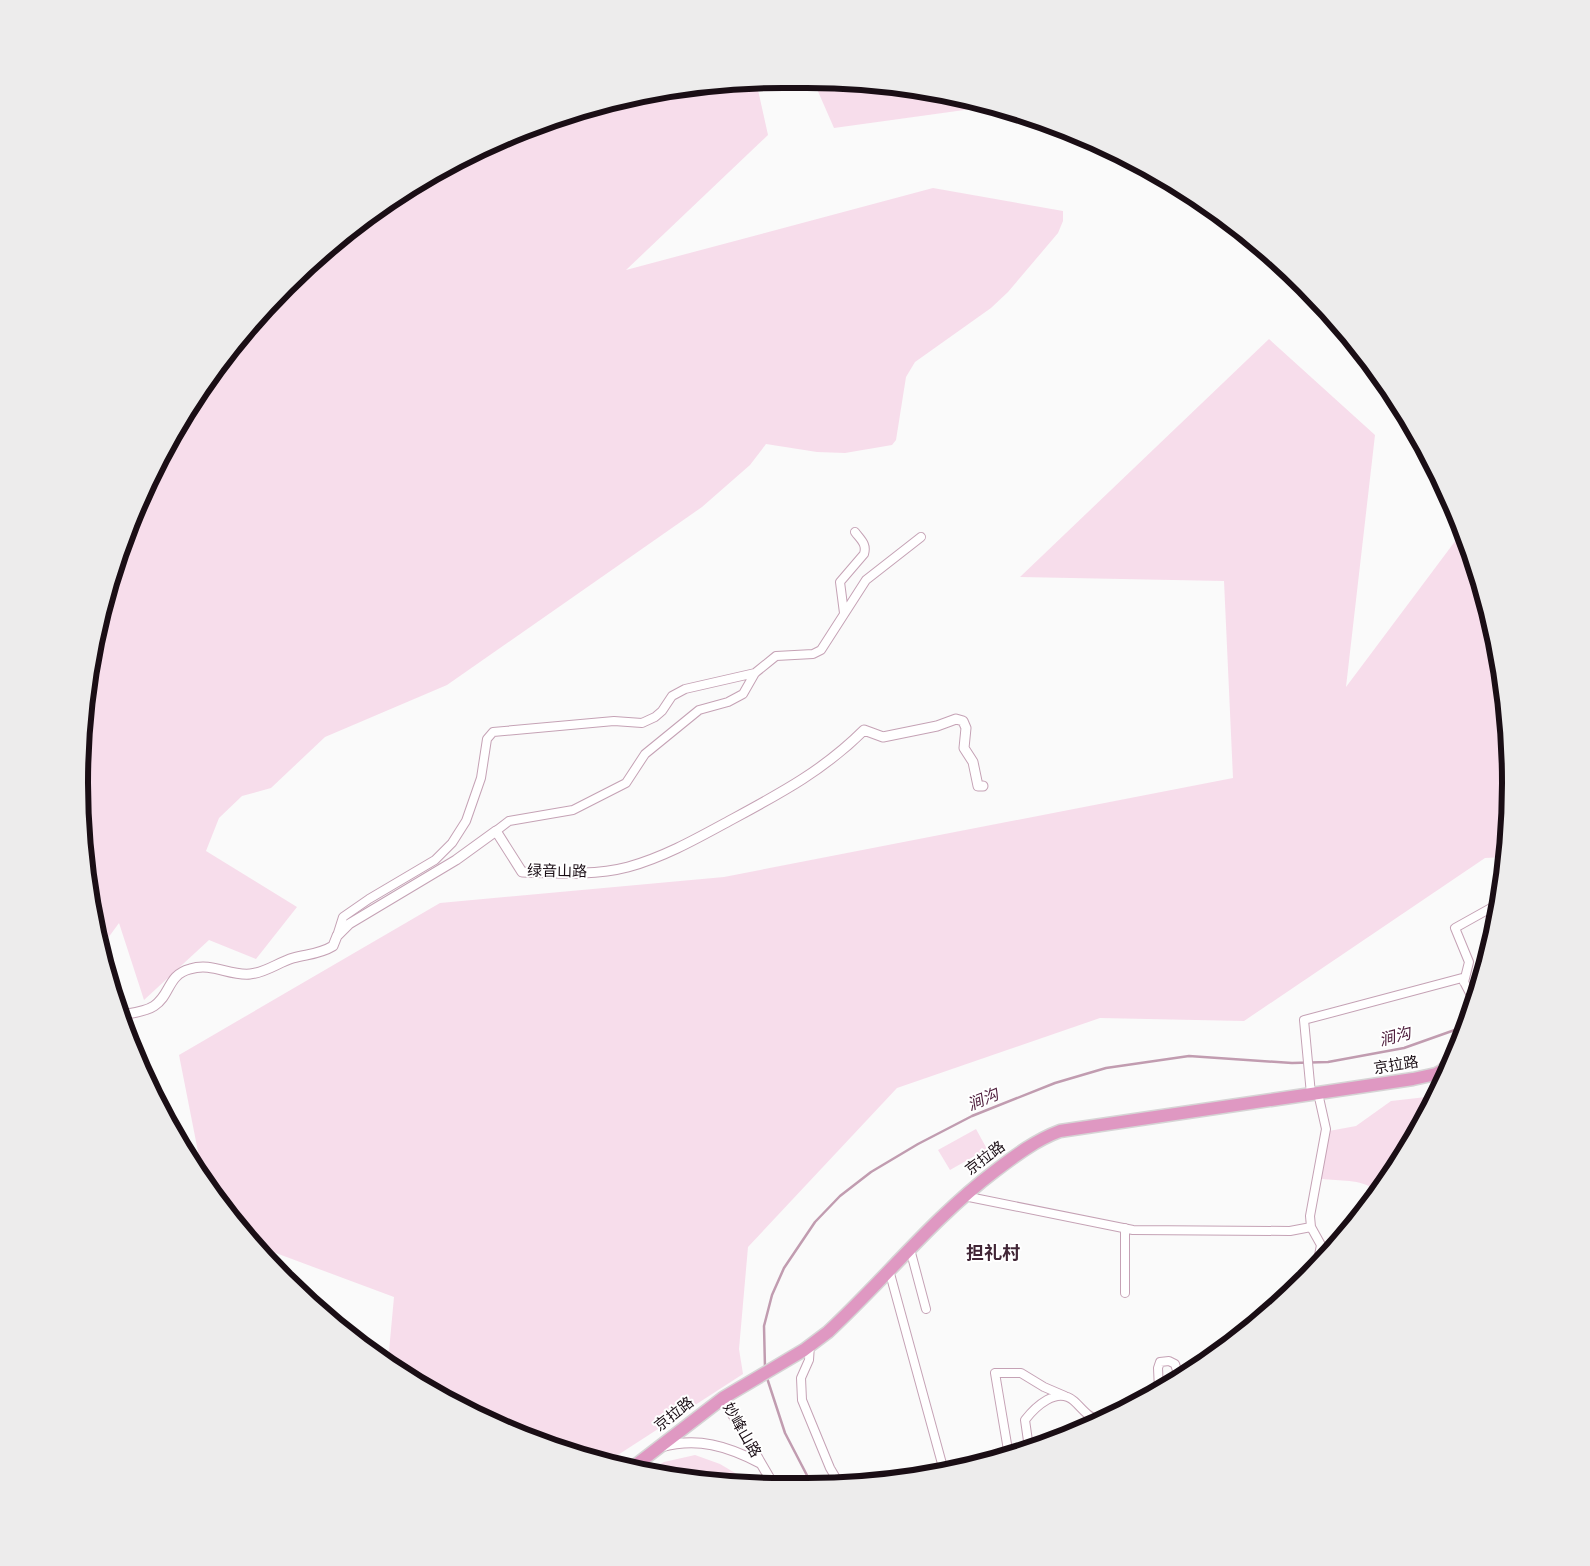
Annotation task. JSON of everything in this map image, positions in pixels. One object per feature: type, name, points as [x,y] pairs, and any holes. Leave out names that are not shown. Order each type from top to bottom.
[{"type":"highway","name":"京拉路","points":[[638,1463],[727,1395],[810,1345],[846,1316],[962,1196],[1028,1147],[1060,1131],[1314,1093],[1440,1071]]},
{"type":"street","points":[[844,613],[840,582],[864,554],[865,549],[864,544],[855,532]]},
{"type":"street","points":[[337,936],[349,924],[456,860],[509,821],[573,810],[626,783],[645,754],[699,710],[728,702],[743,694],[755,673],[776,656],[813,654],[821,650],[866,580],[921,537]]},
{"type":"street","points":[[127,1014],[149,1009],[157,1004],[178,972],[193,968],[214,967],[238,974],[251,974],[294,958],[320,954],[333,946],[343,917],[369,898],[435,860],[452,843],[466,821],[481,778],[487,738],[493,732],[520,727],[614,720],[642,723],[655,717],[662,711],[672,696],[686,689],[755,673]]},
{"type":"street","name":"绿音山路","points":[[496,831],[522,872],[586,873],[627,867],[678,848],[793,787],[814,773],[864,730],[883,737],[937,726],[956,719],[963,721],[966,728],[964,748],[973,762],[978,786],[983,786]]},
{"type":"street","points":[[1464,982],[1468,962],[1455,928],[1491,908]]},
{"type":"street","points":[[1319,1253],[1321,1245],[1311,1227],[1310,1216],[1312,1196],[1326,1129],[1308,1076],[1304,1020],[1462,978],[1470,993]]},
{"type":"street","points":[[962,1196],[1125,1228],[1290,1231],[1311,1227]]},
{"type":"street","points":[[1125,1228],[1125,1293]]},
{"type":"street","points":[[910,1249],[926,1309]]},
{"type":"street","points":[[889,1270],[942,1465]]},
{"type":"street","points":[[810,1345],[808,1360],[800,1378],[802,1400],[836,1477]]},
{"type":"street","points":[[1159,1383],[1158,1368],[1160,1362],[1169,1361],[1175,1364],[1177,1371]]},
{"type":"street","points":[[1008,1449],[995,1373],[1021,1373],[1073,1400],[1092,1418]]},
{"type":"street","name":"妙峰山路","points":[[727,1395],[769,1478]]},
{"type":"street","points":[[1028,1443],[1025,1420],[1035,1408],[1047,1400],[1065,1396]]},
{"type":"street","name":"妙峰山路","points":[[656,1449],[682,1443],[710,1443],[731,1449],[760,1463]]},
{"type":"shaded area","points":[[817,88],[898,93],[976,108],[834,128]]},
{"type":"shaded area","points":[[738,89],[758,89],[768,135],[626,270],[933,188],[1063,211],[1063,221],[1058,233],[1008,292],[991,308],[915,362],[906,377],[896,440],[892,445],[845,453],[817,452],[766,444],[750,465],[702,507],[447,685],[325,737],[271,788],[242,796],[219,818],[206,851],[297,907],[256,959],[209,940],[144,1000],[119,923],[106,941],[93,874],[88,783],[93,692],[111,603],[124,559],[159,475],[181,435],[231,360],[260,324],[291,291],[324,260],[360,231],[435,181],[475,159],[559,124],[647,101],[692,93]]},
{"type":"shaded area","points":[[1269,339],[1375,435],[1346,687],[1458,538],[1479,603],[1497,692],[1502,783],[1498,857],[1485,858],[1244,1021],[1100,1018],[897,1088],[748,1247],[739,1349],[743,1374],[614,1457],[559,1442],[517,1426],[475,1407],[435,1385],[389,1355],[394,1297],[267,1250],[260,1242],[231,1206],[200,1161],[179,1055],[440,903],[724,877],[1233,778],[1224,581],[1020,577]]},
{"type":"shaded area","points":[[1428,1097],[1409,1131],[1372,1188],[1353,1181],[1318,1178],[1329,1131],[1356,1126],[1391,1101]]},
{"type":"shaded area","points":[[976,1129],[987,1149],[950,1170],[938,1150]]},
{"type":"shaded area","points":[[695,1455],[720,1464],[742,1477],[692,1473],[655,1467],[664,1462]]},
{"type":"waterway","name":"涧沟","points":[[765,1368],[764,1326],[772,1295],[784,1268],[815,1222],[840,1196],[871,1172],[918,1144],[972,1116],[1055,1083],[1106,1068],[1189,1056],[1292,1063],[1328,1062],[1404,1048],[1458,1029]]},
{"type":"waterway","name":"涧沟","points":[[767,1378],[785,1433],[808,1478]]},
{"type":"district","name":"担礼村","points":[[993,1253]]}]
